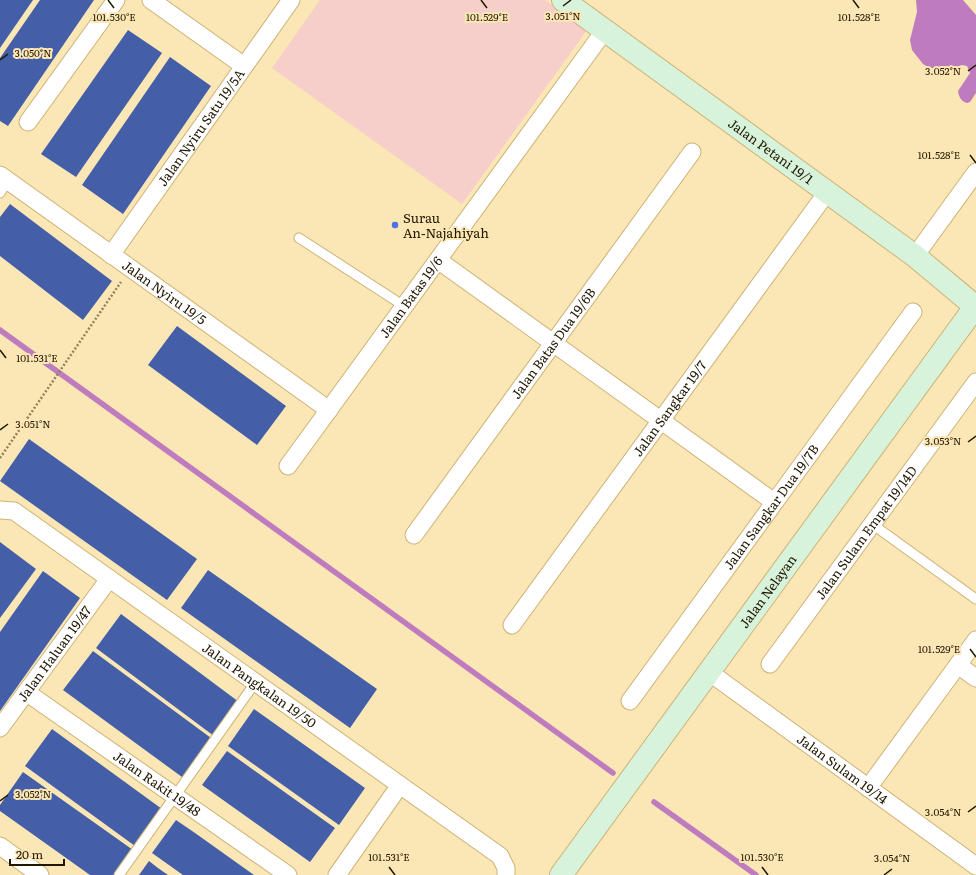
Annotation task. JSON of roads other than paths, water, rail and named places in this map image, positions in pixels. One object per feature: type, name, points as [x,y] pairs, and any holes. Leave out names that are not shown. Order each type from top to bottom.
[{"type":"street","points":[[28,122],[116,0]]},
{"type":"street","points":[[151,0],[244,66]]},
{"type":"street","name":"Jalan Nyiru Satu 19/5A","points":[[112,255],[291,0]]},
{"type":"street","name":"Jalan Petani 19/1","points":[[563,0],[828,191],[915,256],[976,307]]},
{"type":"street","name":"Jalan Batas 19/6","points":[[288,466],[605,30]]},
{"type":"street","name":"Jalan Batas Dua 19/6B","points":[[414,535],[692,152]]},
{"type":"street","points":[[915,256],[976,172]]},
{"type":"street","name":"Jalan Nyiru 19/5","points":[[3,183],[131,268],[329,410]]},
{"type":"street","name":"Jalan Sangkar 19/7","points":[[512,625],[828,191]]},
{"type":"street","points":[[438,260],[774,502]]},
{"type":"street","name":"Jalan Nelayan","points":[[561,875],[976,307]]},
{"type":"street","name":"Jalan Sangkar Dua 19/7B","points":[[630,701],[913,312]]},
{"type":"street","name":"Jalan Sulam Empat 19/14D","points":[[770,664],[976,382]]},
{"type":"street","name":"Jalan Pangkalan 19/50","points":[[0,510],[14,511],[500,856],[506,868],[506,875]]},
{"type":"street","name":"Jalan Haluan 19/47","points":[[0,728],[109,578]]},
{"type":"street","points":[[868,788],[976,640]]},
{"type":"street","points":[[958,665],[976,678]]},
{"type":"street","name":"Jalan Sulam 19/14","points":[[709,672],[976,866]]},
{"type":"street","name":"Jalan Rakit 19/48","points":[[26,692],[288,875]]},
{"type":"street","points":[[337,875],[400,785]]},
{"type":"street","points":[[0,846],[40,875]]},
{"type":"lane","points":[[299,238],[404,306]]},
{"type":"lane","points":[[872,524],[976,599]]},
{"type":"lane","points":[[119,875],[255,683]]},
{"type":"waterway","points":[[0,330],[613,773]]},
{"type":"waterway","points":[[654,802],[756,875]]},
{"type":"place","name":"Surau An-Najahiyah","points":[[395,225]]}]
